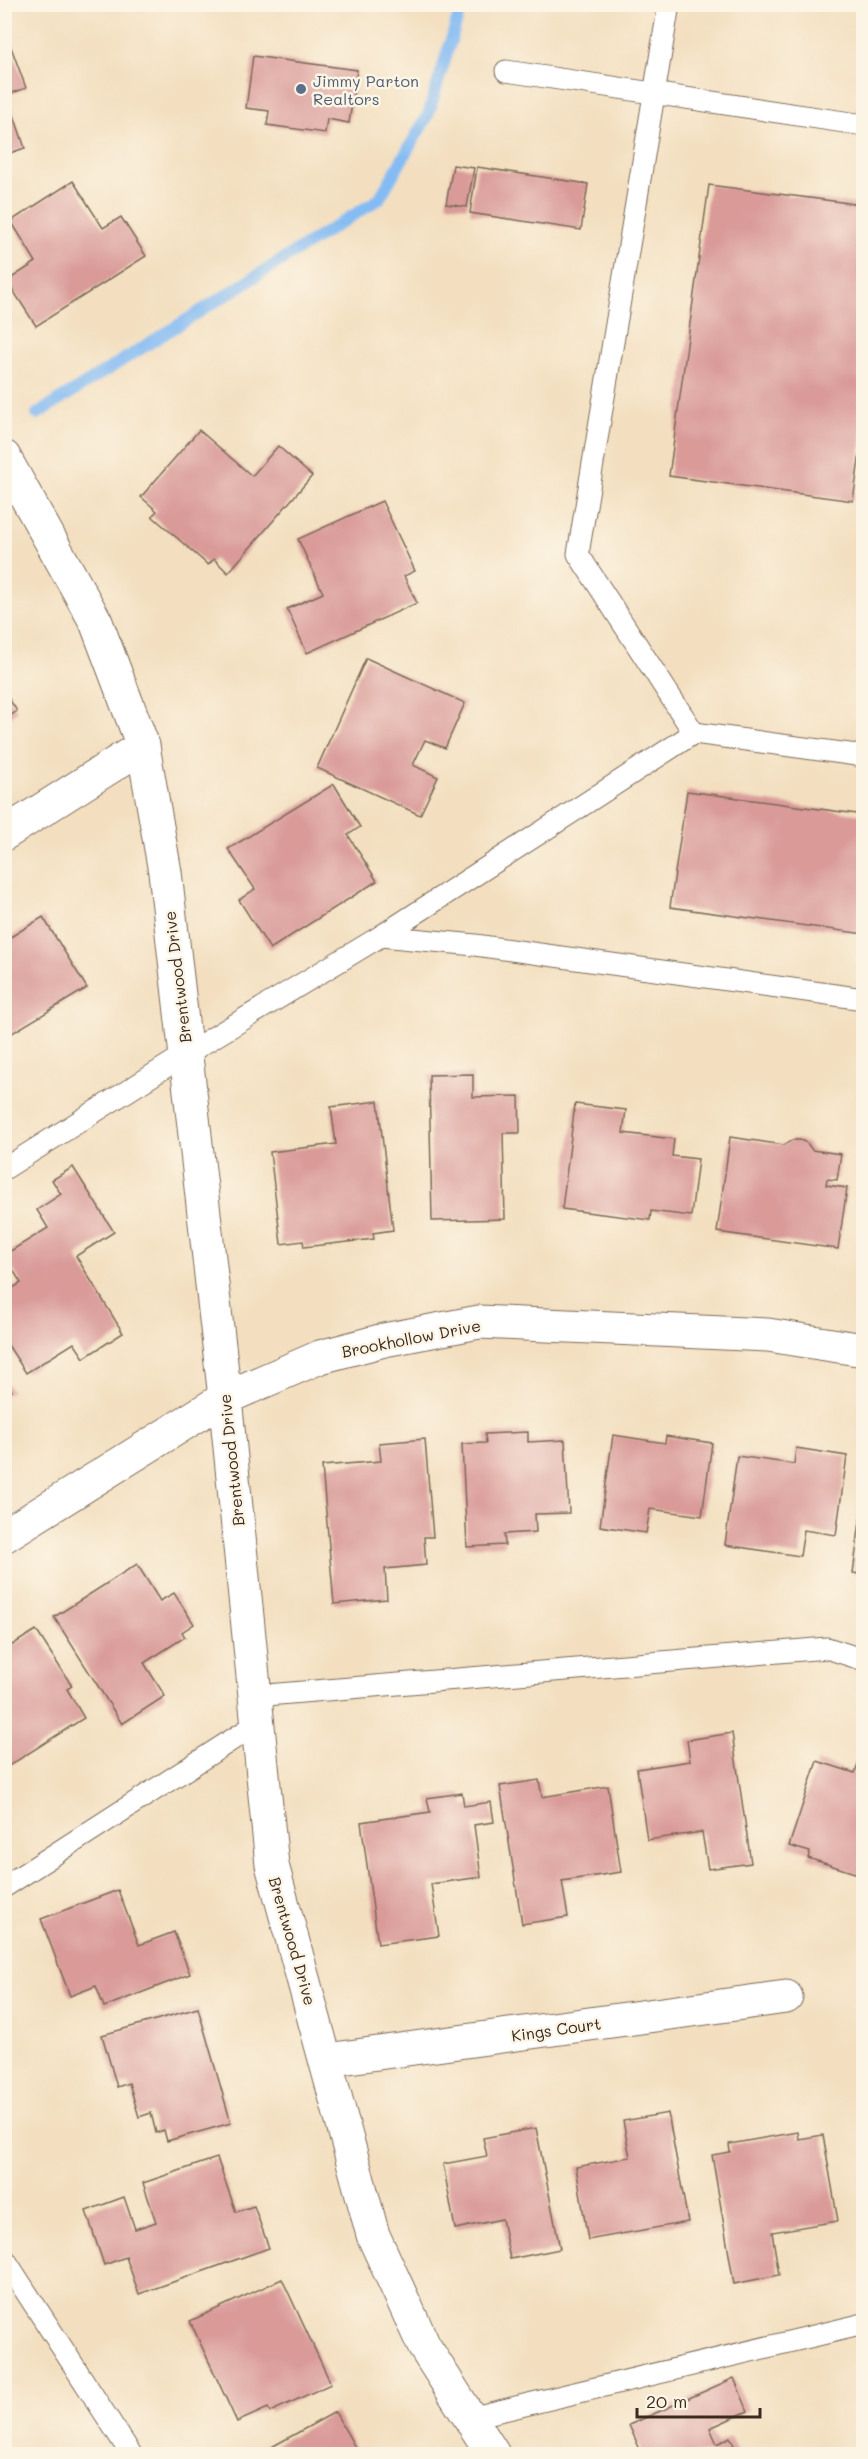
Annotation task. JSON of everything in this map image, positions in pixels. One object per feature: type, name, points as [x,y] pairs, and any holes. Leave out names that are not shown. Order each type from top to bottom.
[{"type":"street","name":"Brentwood Drive","points":[[4,457],[14,495],[96,622],[143,746],[165,872],[186,1054],[225,1398],[272,1865],[373,2235],[424,2346],[493,2454]]},
{"type":"street","points":[[4,834],[143,746]]},
{"type":"street","name":"Brookhollow Drive","points":[[4,1536],[225,1398],[320,1357],[384,1340],[479,1322],[768,1335],[864,1350]]},
{"type":"street","name":"Kings Court","points":[[327,2060],[786,1998]]},
{"type":"lane","points":[[669,4],[578,554],[694,734]]},
{"type":"lane","points":[[506,71],[864,125]]},
{"type":"lane","points":[[4,1169],[186,1054],[381,936],[694,734],[864,756]]},
{"type":"lane","points":[[381,936],[475,945],[864,999]]},
{"type":"lane","points":[[4,1887],[256,1709],[827,1648],[864,1660]]},
{"type":"lane","points":[[4,2258],[131,2454]]},
{"type":"lane","points":[[470,2418],[864,2324]]},
{"type":"building","points":[[4,28],[26,88],[7,95],[25,148],[4,155]]},
{"type":"building","name":"Jimmy Parton Realtors","points":[[253,56],[357,70],[349,123],[327,119],[325,133],[267,125],[269,111],[246,108]]},
{"type":"building","points":[[453,165],[474,168],[467,207],[446,204]]},
{"type":"building","points":[[477,167],[588,184],[581,230],[470,213]]},
{"type":"building","points":[[73,181],[103,228],[121,217],[146,256],[36,326],[7,281],[36,262],[11,221]]},
{"type":"building","points":[[709,185],[864,205],[864,426],[853,501],[669,476]]},
{"type":"building","points":[[199,430],[252,476],[278,446],[312,476],[228,573],[214,559],[208,565],[152,516],[157,511],[141,497]]},
{"type":"building","points":[[382,501],[415,571],[404,576],[417,603],[307,653],[287,609],[323,593],[298,539]]},
{"type":"building","points":[[366,658],[465,703],[445,748],[425,740],[413,765],[438,777],[420,815],[317,768]]},
{"type":"building","points":[[4,691],[17,711],[4,720]]},
{"type":"building","points":[[334,784],[360,827],[348,835],[377,881],[270,949],[239,900],[255,889],[228,849]]},
{"type":"building","points":[[687,791],[864,815],[864,934],[670,907]]},
{"type":"building","points":[[43,917],[87,988],[4,1038],[4,941]]},
{"type":"building","points":[[473,1074],[473,1097],[519,1096],[520,1133],[503,1133],[505,1219],[432,1221],[429,1075]]},
{"type":"building","points":[[378,1101],[393,1230],[373,1233],[374,1239],[304,1247],[303,1241],[281,1244],[270,1152],[336,1144],[331,1107]]},
{"type":"building","points":[[575,1104],[626,1110],[623,1133],[674,1139],[672,1156],[698,1159],[691,1216],[651,1211],[650,1220],[562,1209]]},
{"type":"building","points":[[730,1137],[784,1145],[792,1140],[800,1140],[807,1143],[812,1150],[841,1154],[837,1180],[827,1179],[826,1185],[847,1188],[838,1249],[717,1232]]},
{"type":"building","points":[[73,1167],[114,1232],[76,1256],[123,1333],[84,1358],[74,1343],[26,1373],[4,1339],[4,1293],[21,1283],[4,1255],[48,1228],[37,1210],[61,1194],[52,1180]]},
{"type":"building","points":[[4,1379],[12,1391],[4,1396]]},
{"type":"building","points":[[528,1432],[528,1442],[565,1440],[569,1513],[535,1514],[536,1532],[504,1534],[505,1545],[467,1547],[462,1444],[486,1443],[485,1434]]},
{"type":"building","points":[[613,1435],[665,1443],[666,1436],[712,1443],[702,1516],[650,1509],[646,1533],[600,1526]]},
{"type":"building","points":[[425,1439],[433,1537],[424,1537],[426,1565],[385,1569],[387,1599],[334,1604],[322,1466],[381,1461],[379,1443]]},
{"type":"building","points":[[796,1448],[847,1456],[836,1535],[804,1530],[800,1556],[725,1545],[737,1456],[794,1464]]},
{"type":"building","points":[[862,1507],[864,1507],[864,1575],[853,1573]]},
{"type":"building","points":[[137,1564],[160,1601],[174,1593],[194,1624],[182,1632],[185,1637],[144,1663],[165,1696],[122,1724],[54,1617]]},
{"type":"building","points":[[36,1630],[72,1686],[67,1689],[84,1718],[4,1769],[4,1650]]},
{"type":"building","points":[[732,1733],[751,1863],[708,1869],[702,1832],[647,1840],[637,1769],[690,1761],[687,1740]]},
{"type":"building","points":[[863,1748],[864,1876],[808,1858],[810,1852],[789,1846],[817,1761],[855,1773]]},
{"type":"building","points":[[539,1780],[542,1797],[608,1786],[621,1872],[562,1881],[568,1917],[522,1924],[500,1786]]},
{"type":"building","points":[[462,1793],[464,1806],[491,1802],[494,1822],[474,1825],[481,1877],[431,1884],[439,1936],[378,1944],[361,1822],[430,1812],[427,1798]]},
{"type":"building","points":[[118,1890],[139,1945],[174,1932],[190,1974],[104,2007],[96,1986],[70,1996],[41,1919]]},
{"type":"building","points":[[198,2008],[231,2123],[167,2141],[164,2130],[156,2133],[151,2113],[139,2117],[129,2083],[117,2087],[102,2035]]},
{"type":"building","points":[[668,2113],[688,2222],[588,2240],[576,2167],[630,2157],[623,2121]]},
{"type":"building","points":[[536,2128],[560,2249],[510,2259],[502,2219],[455,2229],[443,2164],[487,2156],[483,2138]]},
{"type":"building","points":[[798,2132],[799,2139],[823,2135],[838,2221],[772,2232],[779,2275],[734,2284],[712,2155],[730,2152],[729,2144]]},
{"type":"building","points":[[217,2158],[236,2212],[254,2206],[269,2248],[139,2294],[126,2257],[104,2265],[86,2211],[124,2197],[135,2229],[156,2222],[143,2183]]},
{"type":"building","points":[[282,2279],[331,2384],[270,2412],[268,2408],[237,2422],[190,2321]]},
{"type":"building","points":[[734,2378],[748,2411],[710,2428],[717,2444],[730,2437],[738,2454],[642,2454],[629,2425]]},
{"type":"building","points":[[335,2412],[359,2454],[259,2454]]},
{"type":"waterway","points":[[37,414],[379,199],[428,115],[462,4]]},
{"type":"place","name":"Jimmy Parton Realtors","points":[[301,89]]}]
